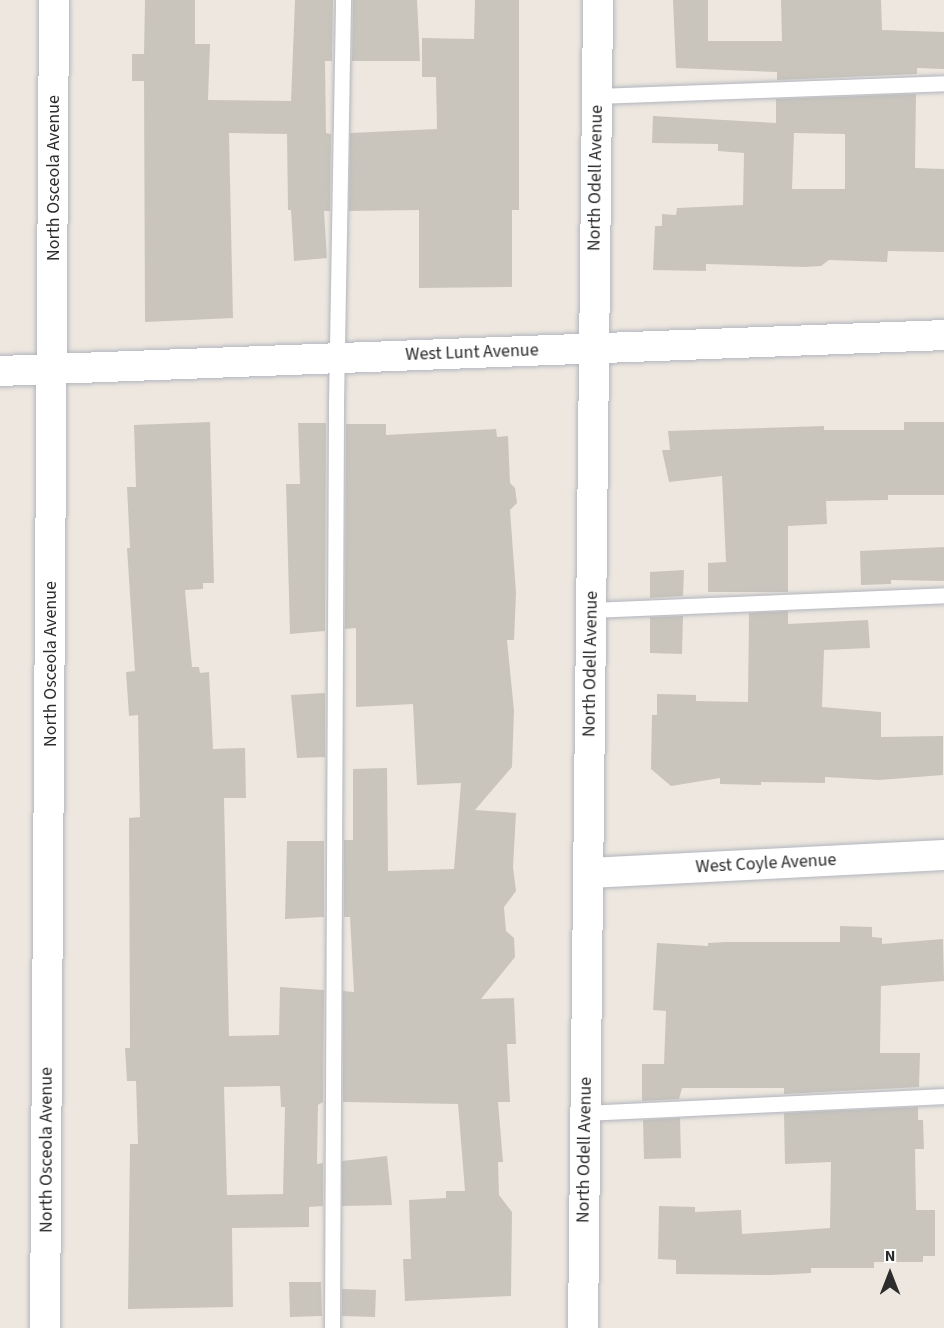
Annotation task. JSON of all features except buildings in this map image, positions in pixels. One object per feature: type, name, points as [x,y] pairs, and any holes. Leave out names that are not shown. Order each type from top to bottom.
[{"type":"street","name":"North Osceola Avenue","points":[[45,1328],[54,0]]},
{"type":"street","name":"North Odell Avenue","points":[[583,1328],[598,0]]},
{"type":"street","name":"West Lunt Avenue","points":[[0,371],[944,335]]},
{"type":"street","name":"West Coyle Avenue","points":[[589,873],[944,855]]},
{"type":"lane","points":[[332,1328],[337,359],[343,0]]},
{"type":"lane","points":[[597,96],[944,83]]},
{"type":"lane","points":[[591,610],[944,595]]},
{"type":"lane","points":[[586,1113],[944,1096]]}]
